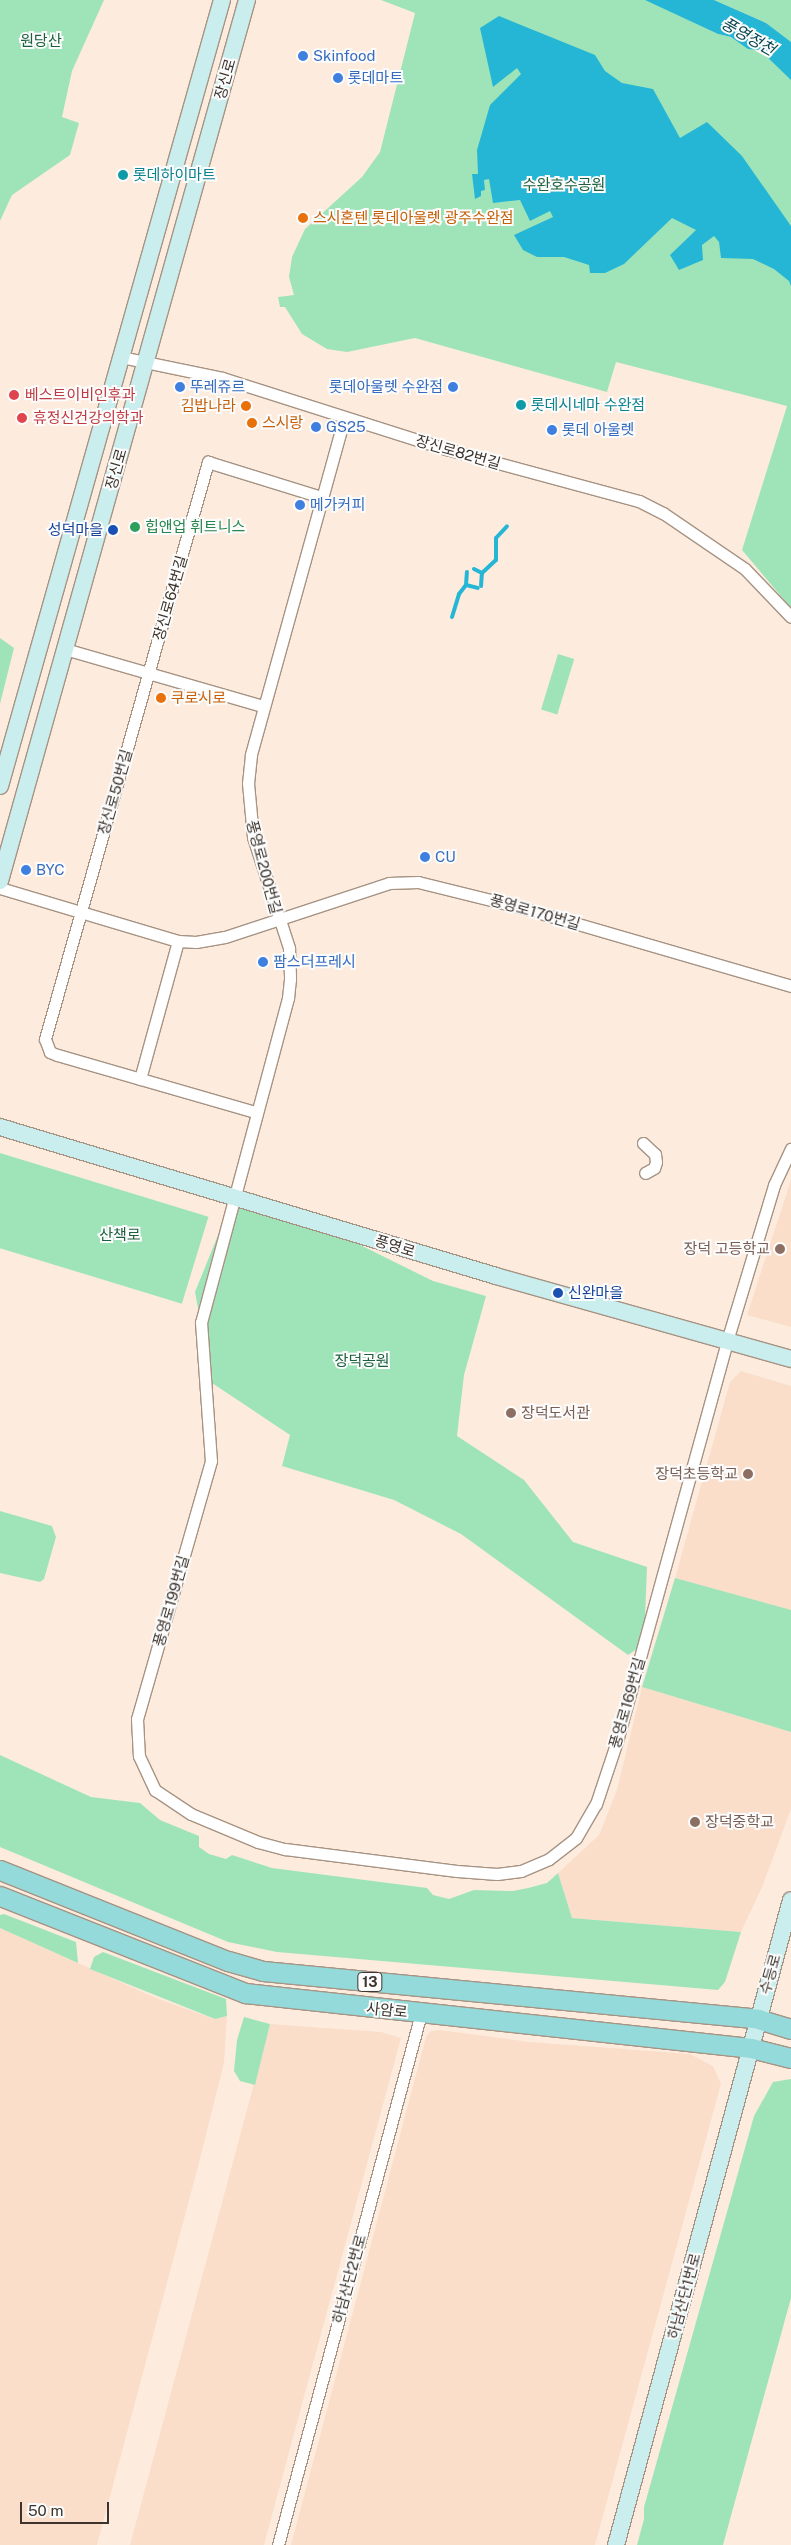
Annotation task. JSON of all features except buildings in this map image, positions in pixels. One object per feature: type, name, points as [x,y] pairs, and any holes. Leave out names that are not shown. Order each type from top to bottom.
[{"type":"main road","name":"장신로","points":[[0,786],[222,0]]},
{"type":"main road","name":"장신로","points":[[0,881],[247,0]]},
{"type":"main road","name":"풍영로","points":[[0,1127],[233,1198],[791,1359]]},
{"type":"main road","name":"사암로","points":[[0,1870],[228,1961],[263,1971],[758,2020],[791,2028]]},
{"type":"main road","name":"사암로","points":[[0,1896],[245,1994],[751,2048],[791,2058]]},
{"type":"main road","name":"수등로","points":[[751,2048],[791,1900]]},
{"type":"main road","name":"하남산단1번로","points":[[616,2545],[751,2048]]},
{"type":"street","name":"장신로82번길","points":[[121,357],[145,364],[169,365],[222,378],[344,419],[639,501],[663,513],[737,564],[772,594],[791,617]]},
{"type":"street","name":"풍영로200번길","points":[[233,1198],[255,1112],[288,998],[290,962],[249,813],[251,755],[321,496],[344,419]]},
{"type":"street","name":"장신로64번길","points":[[149,673],[208,462],[321,496]]},
{"type":"street","points":[[65,649],[263,706]]},
{"type":"street","name":"장신로50번길","points":[[140,1079],[50,1052],[45,1039],[149,673]]},
{"type":"street","name":"풍영로170번길","points":[[278,920],[389,883],[418,882],[532,911],[791,986]]},
{"type":"street","points":[[0,888],[178,941],[209,941],[278,920]]},
{"type":"street","points":[[178,941],[140,1079],[255,1112]]},
{"type":"street","points":[[643,1143],[651,1148],[656,1162],[654,1168],[645,1174]]},
{"type":"street","points":[[727,1341],[774,1185],[791,1149]]},
{"type":"street","name":"풍영로199번길","points":[[233,1198],[201,1322],[211,1461],[139,1712],[136,1743],[147,1777],[155,1790],[176,1806],[258,1842],[285,1849],[356,1858]]},
{"type":"street","name":"풍영로169번길","points":[[356,1858],[486,1874],[508,1873],[549,1859],[576,1838],[584,1827],[599,1796],[630,1699],[727,1341]]},
{"type":"street","name":"하남산단2번로","points":[[278,2545],[421,2013]]},
{"type":"shaded area","name":"장덕 고등학교","points":[[791,1180],[791,1327],[747,1315]]},
{"type":"shaded area","name":"장덕초등학교","points":[[741,1371],[791,1386],[791,1611],[675,1578],[730,1382]]},
{"type":"shaded area","name":"장덕중학교","points":[[642,1687],[791,1732],[791,1809],[763,1885],[741,1932],[572,1918],[558,1873],[599,1835],[617,1790]]},
{"type":"shaded area","points":[[0,1928],[156,1998],[214,2019],[227,2016],[224,2063],[97,2545],[0,2545]]},
{"type":"shaded area","points":[[270,2024],[381,2032],[401,2038],[264,2545],[130,2545]]},
{"type":"shaded area","points":[[440,2030],[530,2042],[690,2054],[713,2066],[721,2084],[595,2545],[291,2545],[426,2037],[431,2031]]},
{"type":"green space","name":"원당산","points":[[0,0],[104,0],[72,71],[62,117],[79,123],[70,155],[12,195],[0,221]]},
{"type":"green space","name":"수완호수공원","points":[[381,0],[647,0],[718,34],[731,37],[777,63],[791,76],[791,608],[742,550],[787,406],[616,362],[607,392],[415,338],[347,352],[327,349],[302,334],[285,307],[280,307],[278,297],[294,295],[289,277],[292,257],[305,229],[362,177],[380,152],[415,13]]},
{"type":"green space","points":[[714,0],[791,0],[791,44],[766,23]]},
{"type":"green space","points":[[0,638],[14,648],[0,704]]},
{"type":"green space","points":[[558,654],[574,659],[557,714],[541,709]]},
{"type":"green space","name":"산책로","points":[[0,1153],[208,1217],[182,1304],[0,1248]]},
{"type":"green space","name":"장덕공원","points":[[233,1198],[338,1234],[433,1281],[486,1296],[464,1375],[457,1436],[524,1480],[573,1542],[647,1567],[644,1644],[628,1655],[461,1534],[394,1500],[282,1466],[290,1435],[212,1383],[195,1292]]},
{"type":"green space","points":[[0,1511],[52,1526],[56,1537],[44,1579],[40,1582],[0,1573]]},
{"type":"green space","points":[[675,1578],[791,1610],[791,1732],[642,1687]]},
{"type":"green space","points":[[0,1755],[91,1797],[140,1803],[160,1820],[199,1836],[199,1847],[209,1854],[226,1859],[232,1855],[272,1868],[427,1888],[433,1895],[449,1899],[474,1890],[513,1891],[528,1888],[547,1883],[558,1873],[572,1918],[741,1932],[725,1982],[718,1990],[277,1952],[228,1942],[0,1847]]},
{"type":"green space","points":[[4,1914],[76,1942],[78,1963],[0,1928],[0,1915]]},
{"type":"green space","points":[[103,1952],[226,1999],[227,2016],[215,2019],[90,1969],[94,1957]]},
{"type":"green space","points":[[244,2017],[270,2024],[255,2085],[240,2081],[234,2071],[237,2040]]},
{"type":"green space","points":[[791,2079],[791,2298],[723,2545],[637,2545],[644,2519],[644,2507],[754,2116],[773,2082]]},
{"type":"water","name":"풍영정천","points":[[645,0],[714,0],[766,23],[791,42],[791,80],[760,50],[748,49],[731,37],[718,34]]},
{"type":"water","name":"수완호수공원","points":[[499,16],[595,55],[605,71],[622,83],[653,89],[680,138],[707,122],[742,156],[791,226],[791,286],[789,281],[774,269],[753,259],[721,258],[719,242],[714,236],[702,245],[703,260],[679,270],[670,255],[696,230],[672,218],[624,264],[605,273],[590,273],[589,265],[564,257],[537,257],[523,250],[514,235],[553,217],[550,211],[530,221],[520,200],[493,203],[489,179],[484,180],[485,190],[481,191],[481,196],[475,199],[472,174],[478,174],[477,150],[490,105],[521,74],[517,68],[493,87],[480,28]]},
{"type":"waterway","points":[[474,569],[482,573],[496,560],[496,538],[507,526]]},
{"type":"waterway","points":[[452,617],[459,594],[466,585],[467,572]]},
{"type":"waterway","points":[[481,586],[482,573]]},
{"type":"waterway","points":[[466,585],[478,588]]},
{"type":"place","name":"Skinfood","points":[[303,56]]},
{"type":"place","name":"롯데마트","points":[[338,78]]},
{"type":"place","name":"롯데하이마트","points":[[123,175]]},
{"type":"place","name":"스시혼텐 롯데아울렛 광주수완점","points":[[303,218]]},
{"type":"place","name":"뚜레쥬르","points":[[180,387]]},
{"type":"place","name":"롯데아울렛 수완점","points":[[453,387]]},
{"type":"place","name":"베스트이비인후과","points":[[14,395]]},
{"type":"place","name":"롯데시네마 수완점","points":[[521,405]]},
{"type":"place","name":"김밥나라","points":[[246,406]]},
{"type":"place","name":"휴정신건강의학과","points":[[22,418]]},
{"type":"place","name":"스시랑","points":[[252,423]]},
{"type":"place","name":"GS25","points":[[316,427]]},
{"type":"place","name":"롯데 아울렛","points":[[552,430]]},
{"type":"place","name":"메가커피","points":[[300,505]]},
{"type":"place","name":"힙앤업 휘트니스","points":[[135,527]]},
{"type":"place","name":"성덕마을","points":[[113,530]]},
{"type":"place","name":"쿠로시로","points":[[161,698]]},
{"type":"place","name":"CU","points":[[425,857]]},
{"type":"place","name":"BYC","points":[[26,870]]},
{"type":"place","name":"팜스더프레시","points":[[263,962]]},
{"type":"place","name":"장덕 고등학교","points":[[780,1249]]},
{"type":"place","name":"신완마을","points":[[558,1293]]},
{"type":"place","name":"장덕도서관","points":[[511,1413]]},
{"type":"place","name":"장덕초등학교","points":[[748,1474]]},
{"type":"place","name":"장덕중학교","points":[[695,1822]]}]
